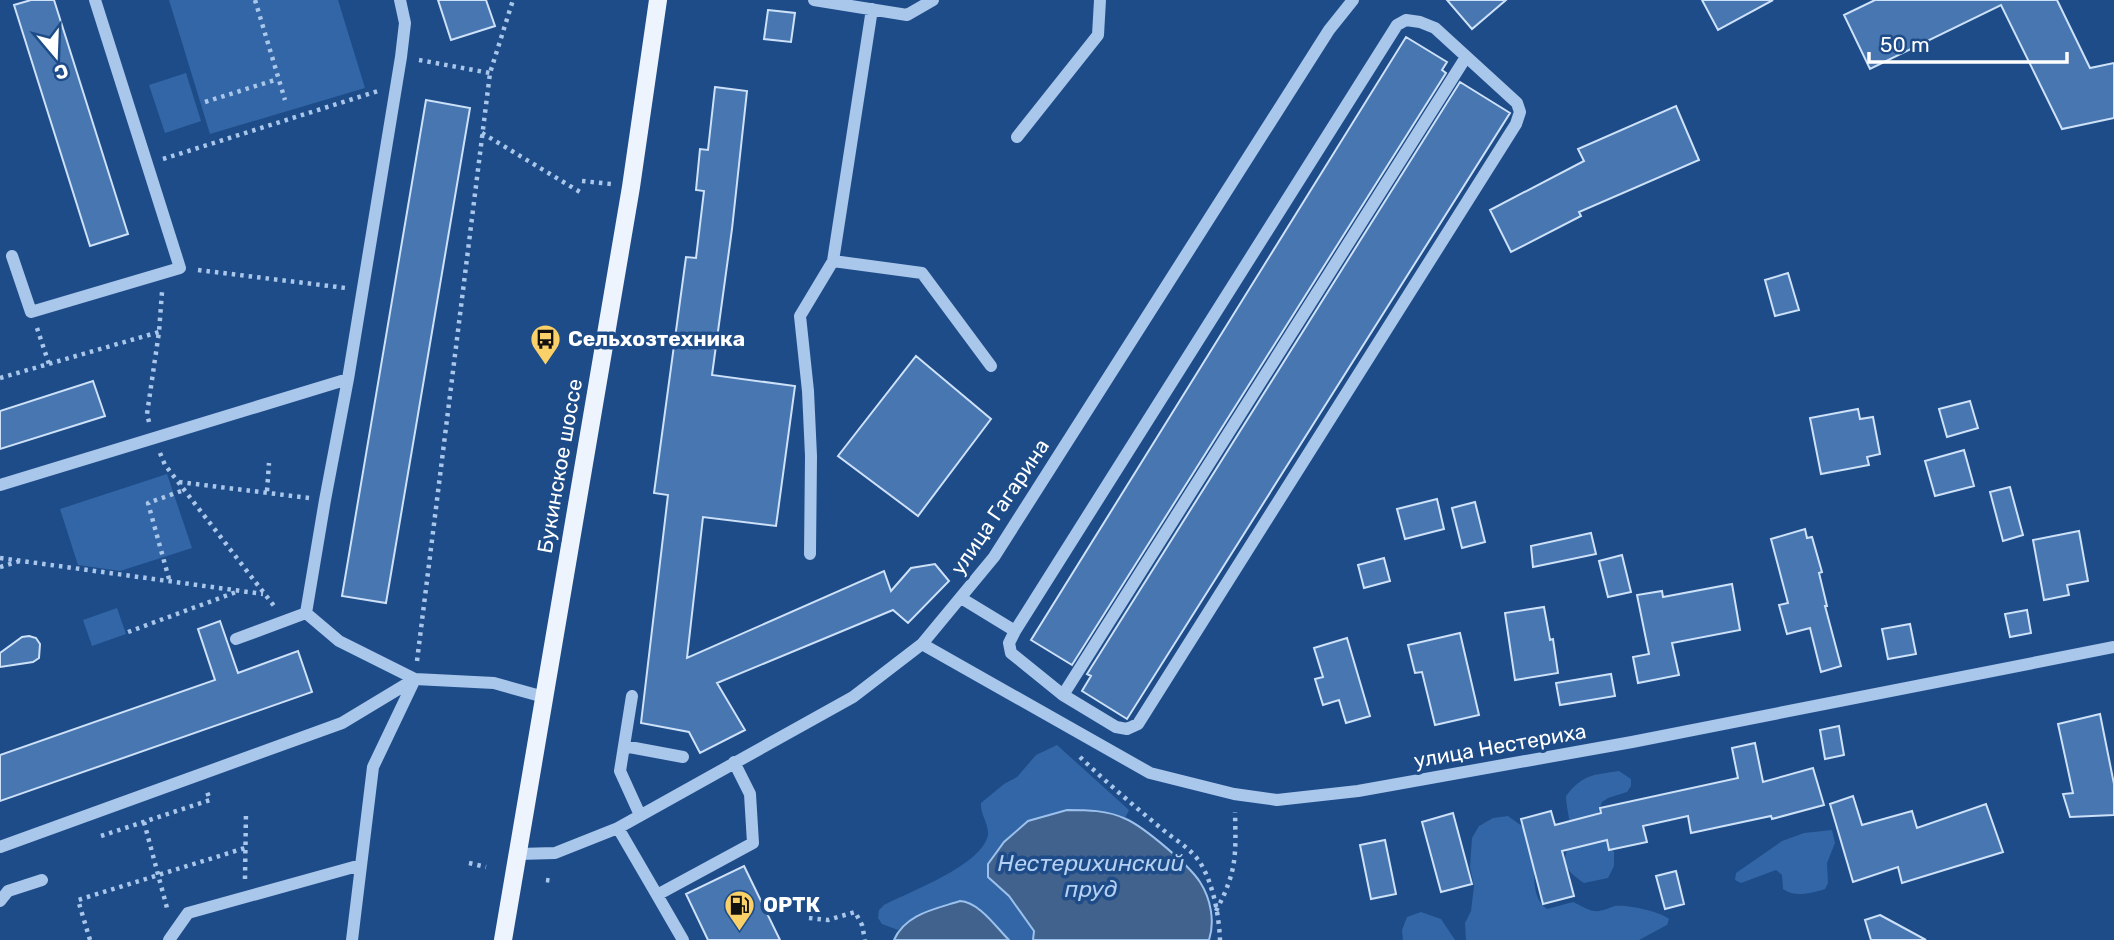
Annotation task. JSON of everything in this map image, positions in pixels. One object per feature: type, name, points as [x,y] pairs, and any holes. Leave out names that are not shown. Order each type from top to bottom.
[{"type":"main road","name":"Букинское шоссе","points":[[503,940],[631,187],[658,0]]},
{"type":"street","points":[[12,256],[31,312],[180,268],[95,0]]},
{"type":"street","points":[[306,613],[348,380],[401,57],[405,23],[400,0]]},
{"type":"street","points":[[814,0],[907,15],[930,1]]},
{"type":"street","points":[[1017,137],[1098,35],[1100,0]]},
{"type":"street","name":"улица Гагарина","points":[[519,854],[555,853],[618,828],[853,697],[922,644],[994,558],[1329,30],[1353,0]]},
{"type":"street","points":[[810,554],[809,404],[800,316],[833,261],[872,9]]},
{"type":"street","points":[[1406,20],[1435,28],[1517,103],[1520,112],[1516,124],[1138,724],[1127,729],[1116,727],[1063,695],[1011,653],[1009,643],[1016,631],[1398,25],[1406,20]]},
{"type":"street","points":[[1063,695],[1466,57]]},
{"type":"street","points":[[833,261],[922,273],[991,366]]},
{"type":"street","points":[[0,485],[348,380]]},
{"type":"street","points":[[961,598],[1016,631]]},
{"type":"street","points":[[306,613],[339,641],[415,679],[494,684],[544,697]]},
{"type":"street","points":[[236,639],[306,613]]},
{"type":"street","name":"улица Нестериха","points":[[922,644],[1150,773],[1234,794],[1277,800],[1358,791],[1632,742],[2114,648]]},
{"type":"street","points":[[0,847],[342,723],[415,679]]},
{"type":"street","points":[[352,940],[373,767],[415,679]]},
{"type":"street","points":[[632,696],[620,771],[640,815]]},
{"type":"street","points":[[624,746],[683,757]]},
{"type":"street","points":[[657,895],[753,843],[750,794],[734,762]]},
{"type":"street","points":[[618,828],[683,940]]},
{"type":"street","points":[[174,932],[188,913],[361,865]]},
{"type":"street","points":[[0,901],[8,891],[42,880]]},
{"type":"path","points":[[255,0],[285,100]]},
{"type":"path","points":[[415,679],[490,73],[513,0]]},
{"type":"path","points":[[401,57],[490,73]]},
{"type":"path","points":[[205,102],[278,79]]},
{"type":"path","points":[[147,164],[395,85]]},
{"type":"path","points":[[482,133],[580,192]]},
{"type":"path","points":[[180,268],[363,290]]},
{"type":"path","points":[[163,274],[159,332],[147,414],[154,439],[165,465],[263,594],[286,619]]},
{"type":"path","points":[[31,312],[49,364]]},
{"type":"path","points":[[0,378],[159,332]]},
{"type":"path","points":[[267,491],[269,463]]},
{"type":"path","points":[[178,481],[325,500]]},
{"type":"path","points":[[169,580],[148,503],[184,490]]},
{"type":"path","points":[[0,558],[263,594]]},
{"type":"path","points":[[0,567],[21,560]]},
{"type":"path","points":[[128,632],[240,590]]},
{"type":"path","points":[[1076,754],[1191,853],[1206,875],[1220,940]]},
{"type":"path","points":[[102,836],[210,800],[202,773]]},
{"type":"path","points":[[1216,912],[1230,884],[1236,857],[1234,794]]},
{"type":"path","points":[[140,796],[174,932]]},
{"type":"path","points":[[246,812],[246,897]]},
{"type":"path","points":[[90,940],[78,900],[245,848]]},
{"type":"path","points":[[469,863],[486,867]]},
{"type":"path","points":[[546,880],[554,881]]},
{"type":"path","points":[[809,918],[828,920],[856,912],[865,940]]},
{"type":"shaded area","points":[[169,0],[338,0],[365,88],[210,134]]},
{"type":"shaded area","points":[[186,73],[201,121],[165,133],[149,85]]},
{"type":"shaded area","points":[[167,474],[192,548],[120,571],[78,565],[60,509]]},
{"type":"shaded area","points":[[117,608],[126,634],[92,646],[83,620]]},
{"type":"shaded area","points":[[1057,745],[1129,810],[1125,818],[1100,811],[1067,810],[1028,821],[1004,842],[988,864],[988,877],[1009,896],[1034,931],[1033,940],[1009,940],[978,908],[967,901],[909,920],[898,930],[882,924],[878,918],[879,910],[884,905],[944,876],[973,857],[988,835],[981,803],[1017,777],[1036,755]]},
{"type":"shaded area","points":[[1619,771],[1631,779],[1631,786],[1627,792],[1602,802],[1597,815],[1599,829],[1614,852],[1614,866],[1608,878],[1584,883],[1574,876],[1566,864],[1570,830],[1566,796],[1583,779]]},
{"type":"shaded area","points":[[1508,816],[1526,829],[1534,863],[1536,892],[1547,909],[1573,902],[1594,911],[1627,906],[1665,916],[1669,919],[1667,925],[1639,940],[1466,940],[1465,923],[1471,911],[1474,886],[1470,867],[1472,838],[1479,826],[1493,818]]},
{"type":"shaded area","points":[[1832,830],[1835,843],[1827,863],[1828,883],[1825,889],[1804,894],[1788,892],[1783,889],[1782,875],[1776,870],[1741,883],[1735,880],[1736,873],[1782,841],[1804,833]]},
{"type":"shaded area","points":[[1421,912],[1441,919],[1455,940],[1403,940],[1402,930],[1407,917]]},
{"type":"water","name":"Нестерихинский пруд","points":[[1067,810],[1104,812],[1126,819],[1144,830],[1176,857],[1200,882],[1207,896],[1212,918],[1209,940],[1033,940],[1034,931],[1009,896],[988,877],[988,864],[1004,842],[1028,821]]},
{"type":"water","name":"Нестерихинский пруд","points":[[960,901],[980,910],[1009,940],[894,940],[905,924],[913,918]]},
{"type":"building","points":[[31,0],[54,0],[128,234],[90,246],[14,5]]},
{"type":"building","points":[[438,0],[486,0],[495,26],[451,40]]},
{"type":"building","points":[[1447,0],[1506,0],[1472,29]]},
{"type":"building","points":[[1702,0],[1773,0],[1718,30]]},
{"type":"building","points":[[1875,0],[2057,0],[2090,68],[2114,63],[2114,118],[2062,129],[2001,5],[1870,69],[1844,15]]},
{"type":"building","points":[[768,10],[795,13],[791,42],[764,39]]},
{"type":"building","points":[[1406,37],[1447,62],[1442,70],[1446,73],[1072,665],[1031,640]]},
{"type":"building","points":[[1460,82],[1510,113],[1127,719],[1082,691],[1091,676],[1087,674]]},
{"type":"building","points":[[715,87],[747,91],[712,375],[795,386],[776,526],[703,517],[687,658],[884,571],[891,591],[911,568],[935,564],[949,581],[908,623],[893,610],[717,683],[745,730],[700,753],[689,732],[641,723],[668,495],[654,493],[686,257],[696,258],[704,191],[696,190],[700,149],[708,150]]},
{"type":"building","points":[[426,100],[470,108],[386,603],[342,596]]},
{"type":"building","points":[[1676,106],[1699,160],[1579,212],[1581,216],[1511,252],[1490,210],[1584,161],[1578,149]]},
{"type":"building","points":[[1788,273],[1799,310],[1775,316],[1765,280]]},
{"type":"building","points":[[916,356],[991,419],[918,516],[838,456]]},
{"type":"building","points":[[93,381],[105,416],[0,449],[0,411]]},
{"type":"building","points":[[1970,401],[1978,428],[1947,437],[1939,409]]},
{"type":"building","points":[[1858,409],[1860,419],[1873,417],[1880,454],[1867,457],[1869,465],[1821,474],[1810,418]]},
{"type":"building","points":[[1964,450],[1974,486],[1935,496],[1925,461]]},
{"type":"building","points":[[2010,487],[2023,535],[2003,541],[1990,492]]},
{"type":"building","points":[[1437,499],[1444,529],[1405,539],[1397,509]]},
{"type":"building","points":[[1475,502],[1485,542],[1462,548],[1452,508]]},
{"type":"building","points":[[1805,529],[1807,538],[1812,537],[1822,572],[1819,573],[1825,606],[1841,666],[1821,672],[1810,628],[1787,634],[1779,605],[1788,603],[1771,539]]},
{"type":"building","points":[[2079,531],[2088,581],[2067,585],[2069,595],[2044,600],[2033,540]]},
{"type":"building","points":[[1591,533],[1596,554],[1533,567],[1531,546]]},
{"type":"building","points":[[1622,555],[1631,592],[1608,597],[1599,561]]},
{"type":"building","points":[[1384,558],[1390,581],[1364,588],[1358,565]]},
{"type":"building","points":[[1732,584],[1740,630],[1672,643],[1679,675],[1638,683],[1633,657],[1649,654],[1637,595],[1662,591],[1663,597]]},
{"type":"building","points":[[1544,607],[1550,640],[1553,639],[1558,673],[1515,680],[1505,613]]},
{"type":"building","points":[[2027,610],[2031,633],[2010,637],[2005,614]]},
{"type":"building","points":[[220,621],[238,673],[298,651],[312,692],[0,801],[0,755],[215,680],[198,629]]},
{"type":"building","points":[[1910,624],[1916,654],[1888,659],[1882,629]]},
{"type":"building","points":[[1460,633],[1479,715],[1435,725],[1422,672],[1415,673],[1408,645]]},
{"type":"building","points":[[22,637],[36,638],[40,644],[39,658],[33,662],[0,667],[0,653]]},
{"type":"building","points":[[1347,638],[1370,716],[1346,723],[1339,700],[1323,705],[1315,679],[1323,677],[1314,648]]},
{"type":"building","points":[[1611,674],[1615,696],[1560,705],[1556,683]]},
{"type":"building","points":[[2100,714],[2114,784],[2114,815],[2070,817],[2063,794],[2073,793],[2058,724]]},
{"type":"building","points":[[1839,726],[1844,755],[1825,759],[1820,730]]},
{"type":"building","points":[[1755,743],[1763,782],[1813,768],[1824,805],[1772,819],[1771,816],[1691,833],[1688,816],[1643,826],[1647,842],[1609,850],[1607,840],[1562,851],[1574,896],[1543,904],[1521,819],[1551,811],[1555,825],[1601,813],[1600,808],[1738,778],[1732,748]]},
{"type":"building","points":[[1853,796],[1862,825],[1912,811],[1917,828],[1986,804],[2003,852],[1902,883],[1898,867],[1853,882],[1830,804]]},
{"type":"building","points":[[1453,813],[1472,884],[1441,892],[1422,822]]},
{"type":"building","points":[[1385,840],[1396,894],[1371,899],[1360,845]]},
{"type":"building","points":[[744,866],[780,940],[708,940],[686,894]]},
{"type":"building","points":[[1676,871],[1684,904],[1665,909],[1656,876]]},
{"type":"building","points":[[1880,915],[1926,940],[1871,940],[1865,920]]},
{"type":"place","name":"Сельхозтехника","points":[[545,366]]},
{"type":"place","name":"ОРТК","points":[[740,932]]}]
